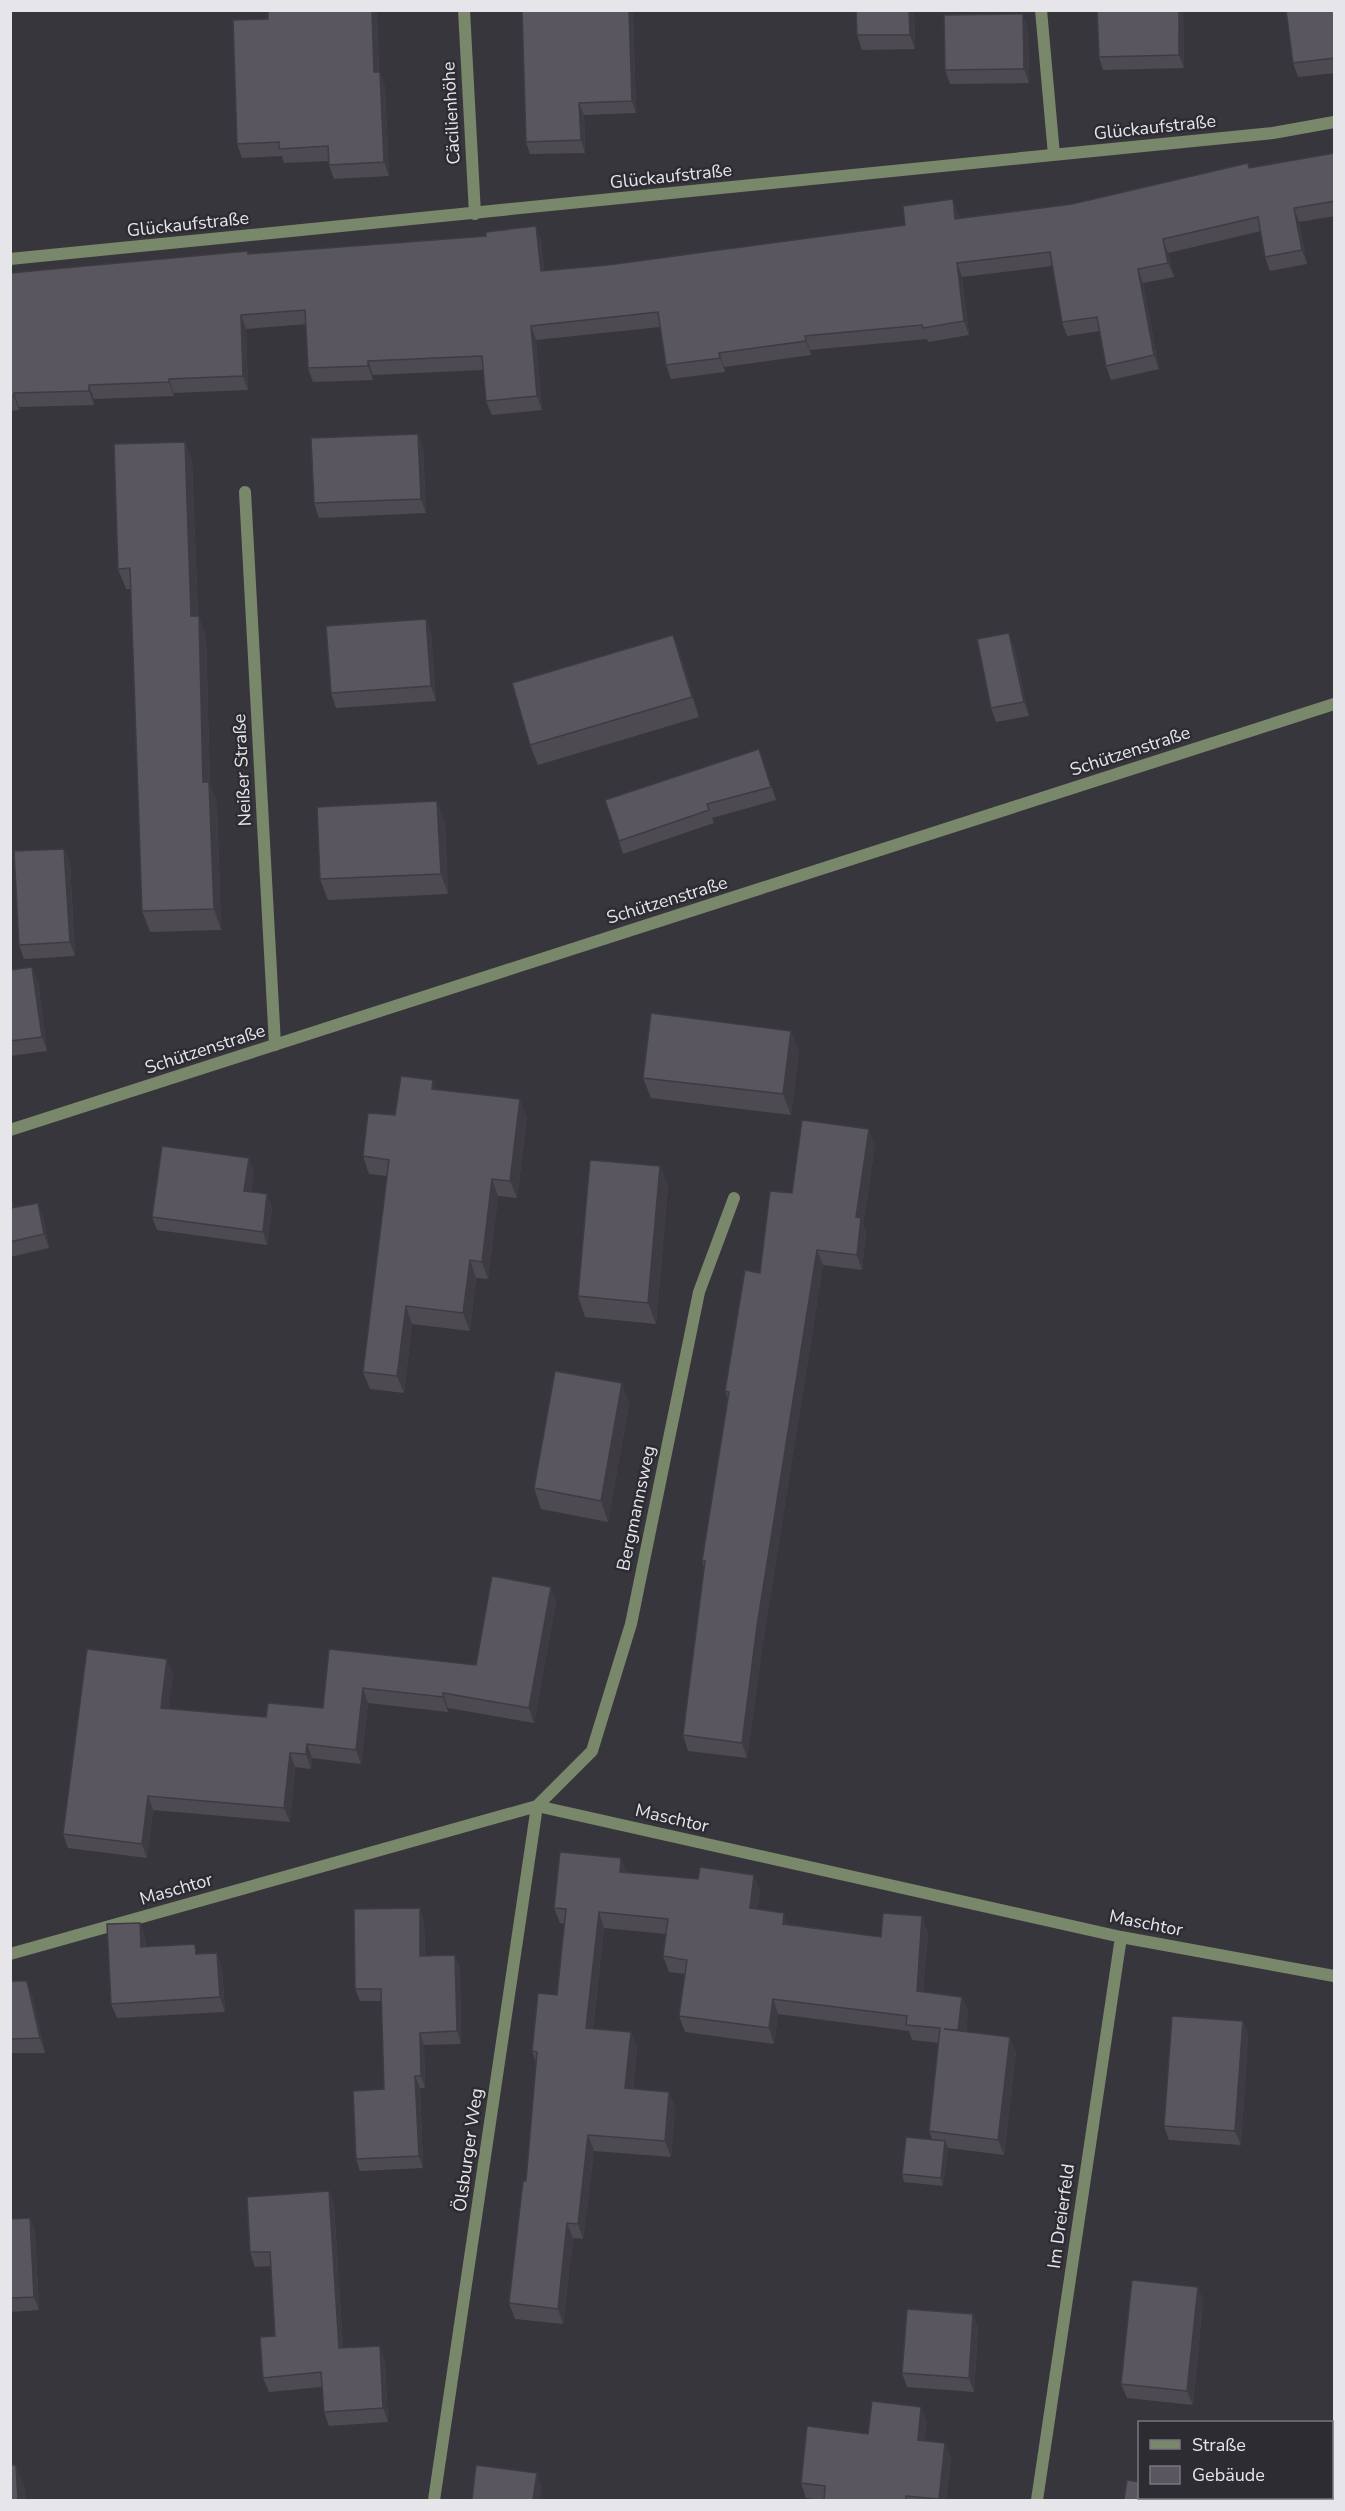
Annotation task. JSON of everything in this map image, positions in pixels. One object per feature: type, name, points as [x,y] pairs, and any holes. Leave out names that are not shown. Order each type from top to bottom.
[{"type":"street","name":"Cäcilienhöhe","points":[[464,10],[475,214]]},
{"type":"street","points":[[1041,10],[1054,155]]},
{"type":"street","name":"Glückaufstraße","points":[[10,259],[1274,133],[1335,122]]},
{"type":"street","name":"Neißer Straße","points":[[245,492],[275,1045]]},
{"type":"street","name":"Schützenstraße","points":[[10,1130],[1335,704]]},
{"type":"street","name":"Bergmannsweg","points":[[537,1806],[592,1751],[631,1624],[699,1292],[735,1198]]},
{"type":"street","name":"Maschtor","points":[[10,1954],[537,1806],[1121,1937],[1335,1976]]},
{"type":"street","name":"Ölsburger Weg","points":[[434,2500],[537,1806]]},
{"type":"street","name":"Im Dreierfeld","points":[[1037,2500],[1121,1937]]},
{"type":"building","points":[[268,10],[372,10],[374,72],[380,72],[384,162],[329,165],[328,146],[279,149],[279,142],[237,144],[233,20],[268,19]]},
{"type":"building","points":[[522,10],[629,10],[632,101],[579,103],[581,140],[526,142]]},
{"type":"building","points":[[856,10],[909,10],[910,35],[857,35]]},
{"type":"building","points":[[1097,10],[1179,10],[1179,55],[1099,57]]},
{"type":"building","points":[[1286,10],[1335,10],[1335,58],[1293,63]]},
{"type":"building","points":[[1023,14],[1024,69],[945,70],[944,15]]},
{"type":"building","points":[[1335,153],[1335,201],[1294,208],[1302,250],[1265,257],[1258,217],[1163,239],[1168,263],[1138,269],[1154,355],[1106,366],[1097,317],[1062,322],[1050,252],[957,263],[964,321],[923,328],[922,325],[805,336],[806,341],[719,353],[720,358],[666,365],[658,312],[531,326],[537,396],[486,401],[482,356],[368,361],[368,366],[308,368],[305,310],[241,315],[243,376],[89,385],[89,391],[14,393],[14,396],[10,396],[10,273],[248,251],[248,254],[486,236],[486,232],[536,226],[541,271],[608,265],[905,225],[903,206],[953,199],[955,219],[1072,204],[1248,163],[1249,168]]},
{"type":"building","points":[[418,434],[421,499],[314,503],[311,438]]},
{"type":"building","points":[[185,442],[191,616],[199,616],[203,782],[209,782],[214,909],[142,911],[130,568],[118,569],[114,444]]},
{"type":"building","points":[[426,619],[431,686],[331,693],[326,626]]},
{"type":"building","points":[[1009,633],[1024,702],[991,708],[977,639]]},
{"type":"building","points":[[673,635],[692,697],[530,745],[512,683]]},
{"type":"building","points":[[759,749],[771,787],[707,804],[709,810],[619,841],[605,800]]},
{"type":"building","points":[[437,801],[441,874],[320,879],[317,807]]},
{"type":"building","points":[[64,849],[70,942],[19,945],[14,851]]},
{"type":"building","points":[[32,967],[42,1037],[10,1041],[10,970]]},
{"type":"building","points":[[651,1013],[791,1031],[783,1094],[643,1078]]},
{"type":"building","points":[[401,1076],[433,1080],[432,1089],[520,1099],[510,1181],[492,1179],[482,1262],[470,1260],[463,1313],[406,1306],[397,1376],[363,1372],[389,1160],[363,1156],[368,1113],[395,1115]]},
{"type":"building","points":[[802,1120],[869,1129],[856,1217],[861,1218],[857,1255],[817,1250],[757,1626],[742,1743],[683,1735],[705,1561],[702,1561],[729,1392],[725,1391],[745,1270],[760,1273],[770,1191],[792,1193]]},
{"type":"building","points":[[162,1146],[249,1158],[244,1191],[267,1194],[263,1232],[152,1217]]},
{"type":"building","points":[[590,1160],[660,1166],[648,1303],[578,1296]]},
{"type":"building","points":[[10,1202],[12,1208],[38,1203],[44,1234],[10,1242]]},
{"type":"building","points":[[555,1371],[622,1383],[601,1501],[534,1488]]},
{"type":"building","points":[[492,1576],[551,1587],[529,1708],[443,1693],[443,1697],[363,1688],[356,1750],[307,1744],[306,1754],[290,1753],[284,1808],[148,1796],[142,1844],[63,1834],[87,1649],[167,1659],[161,1708],[266,1717],[268,1703],[323,1708],[329,1649],[476,1665]]},
{"type":"building","points":[[560,1852],[621,1858],[620,1872],[698,1879],[700,1867],[754,1875],[750,1908],[784,1913],[783,1924],[881,1937],[883,1913],[922,1916],[917,1991],[962,1997],[958,2030],[944,2029],[1010,2037],[998,2140],[929,2131],[940,2028],[906,2025],[907,2016],[773,1999],[769,2028],[679,2016],[687,1960],[663,1956],[668,1919],[599,1912],[586,2028],[631,2032],[625,2088],[669,2092],[665,2141],[588,2135],[578,2224],[567,2223],[558,2309],[509,2303],[523,2181],[526,2181],[537,2052],[532,2051],[538,1993],[557,1995],[566,1909],[554,1908]]},
{"type":"building","points":[[420,1908],[420,1956],[455,1955],[457,2031],[420,2033],[421,2076],[415,2076],[419,2156],[356,2159],[353,2091],[384,2089],[381,1989],[355,1989],[354,1909]]},
{"type":"building","points":[[140,1923],[141,1947],[195,1944],[196,1954],[217,1953],[220,1997],[111,2004],[107,1924]]},
{"type":"building","points":[[10,1981],[27,1981],[40,2038],[10,2039]]},
{"type":"building","points":[[1172,2016],[1243,2021],[1235,2131],[1164,2126]]},
{"type":"building","points":[[906,2137],[945,2141],[941,2178],[902,2174]]},
{"type":"building","points":[[329,2191],[339,2348],[380,2346],[383,2408],[324,2412],[321,2372],[263,2378],[260,2337],[275,2336],[270,2252],[250,2252],[247,2197]]},
{"type":"building","points":[[30,2218],[34,2297],[10,2298],[10,2219]]},
{"type":"building","points":[[1132,2280],[1198,2287],[1187,2391],[1121,2384]]},
{"type":"building","points":[[907,2309],[973,2314],[969,2378],[902,2373]]},
{"type":"building","points":[[872,2401],[921,2407],[918,2440],[945,2443],[939,2499],[906,2496],[906,2500],[824,2500],[825,2486],[801,2483],[807,2426],[868,2434]]},
{"type":"building","points":[[10,2465],[16,2465],[18,2500],[10,2500]]},
{"type":"building","points":[[476,2465],[537,2473],[533,2500],[472,2500]]},
{"type":"building","points":[[1127,2480],[1138,2482],[1138,2499],[1184,2499],[1184,2500],[1124,2500]]}]
